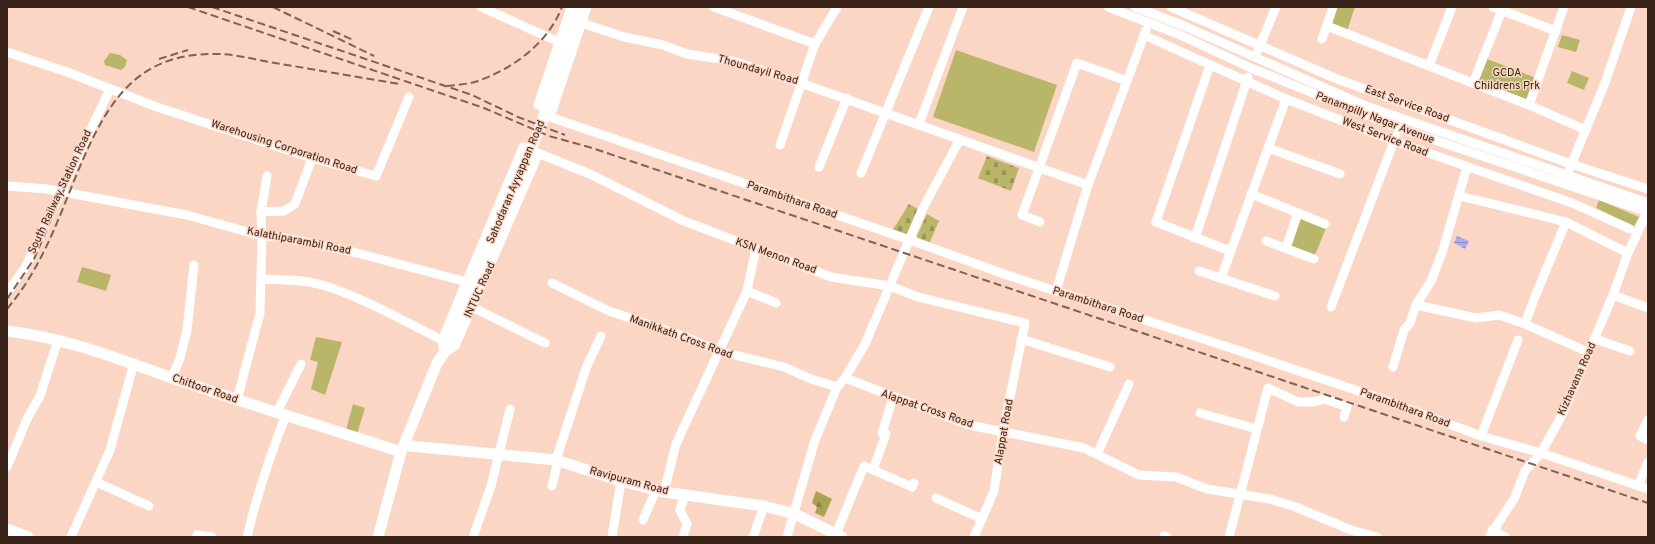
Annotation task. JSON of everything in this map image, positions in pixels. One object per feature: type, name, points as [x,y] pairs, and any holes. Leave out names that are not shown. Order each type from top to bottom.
[{"type":"main road","name":"Sahodaran Ayyappan Road","points":[[378,537],[401,452],[436,363],[444,353],[541,125],[578,7]]},
{"type":"main road","name":"Chittoor Road","points":[[7,332],[58,340],[134,363],[172,378],[237,400],[401,452]]},
{"type":"main road","name":"Sahodaran Ayyappan Road","points":[[386,537],[410,446],[443,366],[444,353]]},
{"type":"main road","name":"Ravipuram Road","points":[[410,446],[557,460],[621,481],[660,491],[764,506],[795,514],[839,535]]},
{"type":"main road","points":[[7,529],[28,537]]},
{"type":"street","points":[[481,7],[559,42],[570,7]]},
{"type":"street","points":[[551,113],[588,7]]},
{"type":"street","points":[[714,7],[815,44]]},
{"type":"street","points":[[780,145],[815,44],[837,7]]},
{"type":"street","points":[[860,173],[929,7]]},
{"type":"street","points":[[919,124],[963,7]]},
{"type":"street","name":"Panampilly Nagar Avenue","points":[[1108,7],[1119,9],[1178,34],[1251,68],[1399,128],[1465,151],[1565,179]]},
{"type":"street","name":"Panampilly Nagar Avenue","points":[[1135,7],[1182,25],[1366,106],[1647,208]]},
{"type":"street","name":"East Service Road","points":[[1172,7],[1338,79],[1571,164],[1648,189]]},
{"type":"street","points":[[1195,238],[1246,81],[1276,7]]},
{"type":"street","points":[[1322,39],[1333,7]]},
{"type":"street","points":[[1429,66],[1452,7]]},
{"type":"street","points":[[1529,105],[1564,7]]},
{"type":"street","points":[[1565,179],[1605,83],[1630,7]]},
{"type":"street","points":[[1473,83],[1498,9],[1556,31]]},
{"type":"street","points":[[1056,291],[1088,185],[1153,14]]},
{"type":"street","name":"Thoundayil Road","points":[[582,23],[624,37],[663,45],[687,54],[733,61],[802,83],[1088,185]]},
{"type":"street","points":[[1327,26],[1529,105],[1586,130]]},
{"type":"street","name":"West Service Road","points":[[1144,35],[1286,99],[1394,141],[1572,204],[1630,229]]},
{"type":"street","name":"Parambithara Road","points":[[559,42],[538,105],[551,113],[1004,274],[1382,399],[1481,436],[1541,453],[1648,489]]},
{"type":"street","name":"Warehousing Corporation Road","points":[[7,52],[67,72],[157,107],[228,129],[312,158],[376,176],[410,97]]},
{"type":"street","points":[[1040,222],[1022,215],[1077,62],[1127,81]]},
{"type":"street","points":[[1210,65],[1156,222],[1230,251]]},
{"type":"street","name":"South Railway Station Road","points":[[7,293],[26,266],[110,88]]},
{"type":"street","points":[[819,167],[847,98]]},
{"type":"street","points":[[1221,278],[1286,99]]},
{"type":"street","points":[[1331,307],[1399,128]]},
{"type":"street","points":[[787,537],[795,514],[815,440],[837,387],[846,378],[865,344],[903,258],[922,210],[960,139]]},
{"type":"street","name":"KSN Menon Road","points":[[467,282],[523,147],[592,175],[684,221],[831,277],[890,286],[918,297],[1024,323]]},
{"type":"street","points":[[1268,148],[1340,174]]},
{"type":"street","points":[[1393,367],[1404,330],[1410,323],[1416,305],[1431,281],[1442,253],[1460,196],[1465,151]]},
{"type":"street","name":"INTUC Road","points":[[444,353],[455,346],[538,154]]},
{"type":"street","points":[[261,212],[284,211],[295,204],[312,158]]},
{"type":"street","points":[[237,400],[260,313],[262,279],[261,212],[267,176]]},
{"type":"street","name":"Kalathiparambil Road","points":[[7,186],[47,189],[60,193],[187,215],[262,236],[281,237],[357,253],[467,282]]},
{"type":"street","name":"Kizhavana Road","points":[[1491,534],[1514,498],[1525,471],[1541,453],[1565,408],[1613,295],[1628,253],[1647,208],[1648,189]]},
{"type":"street","points":[[1251,194],[1325,224]]},
{"type":"street","points":[[1460,196],[1566,222],[1628,253]]},
{"type":"street","points":[[1286,248],[1298,213]]},
{"type":"street","points":[[1525,324],[1566,222]]},
{"type":"street","points":[[1266,241],[1314,259]]},
{"type":"street","points":[[643,520],[660,491],[676,444],[746,291],[756,248]]},
{"type":"street","points":[[172,378],[180,358],[187,330],[194,265]]},
{"type":"street","points":[[1199,271],[1276,296]]},
{"type":"street","points":[[262,279],[322,285],[365,302],[442,340]]},
{"type":"street","points":[[444,353],[442,340],[467,282]]},
{"type":"street","name":"Manikkath Cross Road","points":[[552,283],[609,311],[686,337],[718,351],[784,367],[811,379],[837,387]]},
{"type":"street","points":[[746,291],[776,304]]},
{"type":"street","points":[[1613,295],[1645,307],[1648,306]]},
{"type":"street","points":[[1416,305],[1476,318],[1499,315],[1525,324],[1588,352]]},
{"type":"street","points":[[472,308],[545,343]]},
{"type":"street","name":"Alappat Road","points":[[974,537],[994,491],[1003,431],[1024,323]]},
{"type":"street","points":[[552,486],[557,460],[586,368],[601,336]]},
{"type":"street","points":[[1021,339],[1110,367]]},
{"type":"street","points":[[1594,339],[1630,351]]},
{"type":"street","points":[[7,467],[19,438],[40,396],[58,340]]},
{"type":"street","points":[[1481,436],[1518,340]]},
{"type":"street","points":[[71,537],[110,450],[134,363]]},
{"type":"street","points":[[247,537],[281,414],[301,364]]},
{"type":"street","name":"Alappat Cross Road","points":[[846,378],[969,425],[1084,448],[1139,475],[1176,477],[1207,489],[1270,499],[1296,507],[1351,530],[1377,537]]},
{"type":"street","points":[[1097,454],[1129,384]]},
{"type":"street","points":[[1229,537],[1268,388],[1298,402],[1312,402],[1325,399],[1347,407],[1344,417]]},
{"type":"street","points":[[873,470],[886,434],[882,433],[893,397]]},
{"type":"street","points":[[473,537],[492,486],[510,409]]},
{"type":"street","points":[[1200,413],[1257,429]]},
{"type":"street","points":[[1648,420],[1640,436],[1648,440]]},
{"type":"street","points":[[1638,486],[1648,462]]},
{"type":"street","points":[[839,535],[864,466],[913,485]]},
{"type":"street","points":[[612,537],[621,481]]},
{"type":"street","points":[[96,482],[149,506]]},
{"type":"street","points":[[683,537],[687,524],[680,510],[685,495]]},
{"type":"street","points":[[936,498],[982,519]]},
{"type":"street","points":[[753,537],[764,506]]},
{"type":"street","points":[[1491,534],[1504,537]]},
{"type":"street","points":[[197,535],[212,537]]},
{"type":"green space","points":[[1337,7],[1355,7],[1347,31],[1331,25]]},
{"type":"green space","points":[[1562,35],[1580,40],[1576,52],[1558,47]]},
{"type":"green space","points":[[956,50],[1057,85],[1034,152],[933,117]]},
{"type":"green space","points":[[110,53],[120,55],[127,60],[125,67],[121,70],[105,65],[104,61]]},
{"type":"green space","name":"GCDA Childrens Prk","points":[[1487,59],[1536,78],[1527,100],[1478,80]]},
{"type":"green space","points":[[1572,71],[1589,78],[1584,90],[1567,83]]},
{"type":"green space","points":[[987,156],[1019,168],[1011,191],[978,178]]},
{"type":"green space","points":[[1599,200],[1639,217],[1634,226],[1596,208]]},
{"type":"green space","points":[[909,204],[918,209],[908,236],[892,231]]},
{"type":"green space","points":[[927,214],[939,221],[929,244],[919,241],[917,236]]},
{"type":"green space","points":[[1299,218],[1326,228],[1315,255],[1291,247]]},
{"type":"green space","points":[[82,267],[111,275],[106,291],[77,282]]},
{"type":"green space","points":[[316,337],[342,342],[325,395],[311,389],[318,362],[310,360]]},
{"type":"green space","points":[[353,404],[365,408],[357,434],[346,430]]},
{"type":"green space","points":[[816,491],[832,499],[824,517],[815,513],[817,507],[812,503]]},
{"type":"shaded area","points":[[1457,236],[1469,241],[1465,249],[1454,243]]},
{"type":"railway","points":[[188,7],[484,108],[549,136],[589,147],[1648,503]]},
{"type":"railway","points":[[212,7],[472,95],[518,117],[565,135]]},
{"type":"railway","points":[[273,7],[374,56]]},
{"type":"railway","points":[[447,86],[467,84],[478,81],[491,76],[517,61],[539,43],[556,20],[562,7]]},
{"type":"railway","points":[[333,31],[353,40]]},
{"type":"railway","points":[[159,59],[188,50]]},
{"type":"railway","points":[[7,309],[31,275],[50,240],[81,164],[103,119],[116,100],[130,84],[147,71],[167,61],[191,55],[224,54],[400,84]]},
{"type":"railway","points":[[7,299],[34,259],[70,176]]}]
